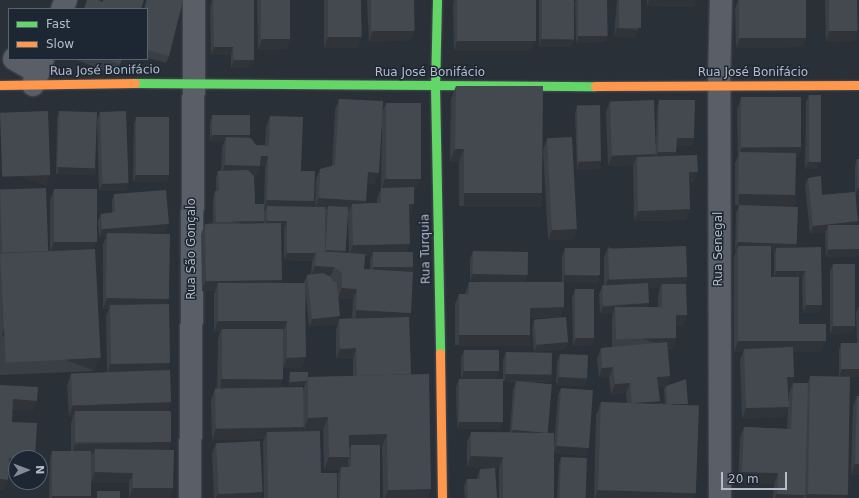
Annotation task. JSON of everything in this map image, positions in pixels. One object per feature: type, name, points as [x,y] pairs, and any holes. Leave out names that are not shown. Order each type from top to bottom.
[{"type":"street","name":"Rua São Gonçalo","points":[[190,498],[194,0]]},
{"type":"street","name":"Rua Turquia","points":[[437,0],[436,86],[442,498]]},
{"type":"street","name":"Rua Senegal","points":[[720,498],[719,85],[721,0]]},
{"type":"street","points":[[16,60],[38,72]]},
{"type":"street","name":"Rua José Bonifácio","points":[[0,85],[38,72],[193,82],[436,86],[859,85]]},
{"type":"building","points":[[87,0],[98,0],[103,2],[103,0],[144,0],[141,8],[84,8]]},
{"type":"building","points":[[147,0],[183,0],[169,56],[148,50],[148,8],[145,8]]},
{"type":"building","points":[[213,0],[254,0],[254,60],[234,60],[233,47],[214,47]]},
{"type":"building","points":[[261,0],[290,0],[290,39],[261,39]]},
{"type":"building","points":[[328,0],[361,0],[361,37],[328,37]]},
{"type":"building","points":[[371,0],[414,0],[414,31],[371,31]]},
{"type":"building","points":[[457,0],[536,0],[536,41],[457,41]]},
{"type":"building","points":[[542,0],[574,0],[574,39],[542,39]]},
{"type":"building","points":[[578,0],[607,0],[607,36],[578,36]]},
{"type":"building","points":[[619,0],[641,0],[641,28],[619,28]]},
{"type":"building","points":[[739,0],[806,0],[806,38],[739,38]]},
{"type":"building","points":[[829,0],[857,0],[857,31],[829,31]]},
{"type":"building","points":[[109,60],[122,60],[120,64]]},
{"type":"building","points":[[456,86],[543,86],[542,193],[464,193],[464,149],[455,149]]},
{"type":"building","points":[[809,95],[821,95],[821,162],[809,162]]},
{"type":"building","points":[[741,97],[801,97],[801,147],[741,147]]},
{"type":"building","points":[[339,99],[383,101],[379,173],[368,172],[366,201],[319,198],[320,169],[335,165]]},
{"type":"building","points":[[654,100],[656,154],[612,156],[610,102]]},
{"type":"building","points":[[659,100],[695,100],[694,138],[677,138],[676,152],[658,152]]},
{"type":"building","points":[[386,103],[421,103],[421,179],[386,179]]},
{"type":"building","points":[[577,105],[600,105],[601,161],[578,161]]},
{"type":"building","points":[[48,111],[50,175],[2,177],[0,113]]},
{"type":"building","points":[[59,111],[97,112],[95,168],[57,167]]},
{"type":"building","points":[[126,111],[129,183],[103,184],[100,112]]},
{"type":"building","points":[[212,115],[250,115],[250,135],[212,135]]},
{"type":"building","points":[[270,116],[303,117],[301,171],[315,171],[314,201],[267,200],[268,156],[261,156],[260,166],[225,165],[226,137],[251,138],[256,145],[269,146]]},
{"type":"building","points":[[136,117],[169,117],[169,175],[136,175]]},
{"type":"building","points":[[572,137],[577,229],[552,230],[547,138]]},
{"type":"building","points":[[739,152],[796,153],[795,195],[738,194]]},
{"type":"building","points":[[697,155],[698,172],[689,172],[690,209],[638,211],[637,157]]},
{"type":"building","points":[[857,159],[859,159],[859,188],[858,188]]},
{"type":"building","points":[[248,170],[254,176],[255,204],[264,204],[264,221],[216,222],[215,191],[219,191],[218,171]]},
{"type":"building","points":[[821,176],[822,195],[855,192],[858,221],[813,226],[808,178]]},
{"type":"building","points":[[414,187],[414,204],[409,204],[410,244],[353,245],[352,204],[381,203],[381,188]]},
{"type":"building","points":[[46,188],[48,251],[2,253],[0,190]]},
{"type":"building","points":[[54,189],[97,189],[97,242],[54,242]]},
{"type":"building","points":[[166,190],[169,224],[102,229],[101,214],[115,212],[114,194]]},
{"type":"building","points":[[739,205],[798,207],[797,244],[738,242]]},
{"type":"building","points":[[267,206],[325,207],[325,251],[316,251],[315,253],[287,253],[287,221],[267,221]]},
{"type":"building","points":[[328,206],[348,207],[346,251],[326,250]]},
{"type":"building","points":[[281,223],[282,280],[206,281],[205,224]]},
{"type":"building","points":[[828,225],[859,225],[859,249],[828,249]]},
{"type":"building","points":[[107,233],[170,234],[169,299],[106,298]]},
{"type":"building","points":[[686,246],[687,277],[609,280],[608,249]]},
{"type":"building","points":[[738,246],[771,246],[771,277],[799,277],[799,324],[826,324],[826,341],[738,341]]},
{"type":"building","points":[[821,247],[822,305],[806,305],[805,271],[776,271],[776,248]]},
{"type":"building","points":[[565,248],[600,248],[600,275],[565,275]]},
{"type":"building","points":[[95,249],[101,358],[6,363],[0,254]]},
{"type":"building","points":[[316,251],[365,254],[364,269],[413,272],[411,313],[356,310],[357,289],[342,288],[342,273],[334,267],[315,266]]},
{"type":"building","points":[[473,251],[528,252],[528,275],[473,274]]},
{"type":"building","points":[[373,252],[413,252],[413,267],[373,267]]},
{"type":"building","points":[[833,264],[855,264],[855,326],[833,326]]},
{"type":"building","points":[[323,273],[331,277],[333,282],[337,282],[340,316],[312,319],[307,275]]},
{"type":"building","points":[[469,282],[564,282],[564,307],[530,308],[530,335],[459,335],[459,294],[469,294]]},
{"type":"building","points":[[218,283],[305,283],[306,357],[287,358],[287,321],[218,321]]},
{"type":"building","points":[[648,283],[649,303],[603,305],[602,285]]},
{"type":"building","points":[[662,284],[686,284],[687,315],[676,315],[676,338],[616,339],[615,307],[662,307]]},
{"type":"building","points":[[575,289],[594,289],[594,338],[575,338]]},
{"type":"building","points":[[169,304],[170,363],[111,364],[110,305]]},
{"type":"building","points":[[409,317],[411,374],[357,376],[356,348],[340,349],[339,319]]},
{"type":"building","points":[[566,317],[568,342],[536,345],[534,320]]},
{"type":"building","points":[[222,329],[283,329],[283,379],[222,379]]},
{"type":"building","points":[[667,342],[670,376],[657,377],[660,401],[632,403],[630,383],[615,384],[613,367],[602,368],[601,348]]},
{"type":"building","points":[[841,343],[859,343],[859,369],[841,369]]},
{"type":"building","points":[[793,347],[794,377],[787,377],[789,407],[746,408],[744,349]]},
{"type":"building","points":[[464,350],[499,350],[499,371],[464,371]]},
{"type":"building","points":[[506,352],[552,353],[552,375],[506,374]]},
{"type":"building","points":[[560,354],[588,355],[587,378],[559,377]]},
{"type":"building","points":[[170,370],[171,402],[72,405],[71,373]]},
{"type":"building","points":[[290,372],[308,372],[308,377],[306,381],[290,382]]},
{"type":"building","points":[[429,374],[431,489],[388,490],[387,434],[349,435],[349,457],[329,457],[328,417],[308,418],[308,377]]},
{"type":"building","points":[[810,376],[850,377],[848,495],[808,494]]},
{"type":"building","points":[[459,379],[503,379],[503,422],[459,422]]},
{"type":"building","points":[[686,379],[688,404],[667,404],[666,386]]},
{"type":"building","points":[[516,381],[552,384],[548,433],[512,430]]},
{"type":"building","points":[[793,383],[808,383],[805,495],[777,494],[778,473],[742,472],[744,427],[791,429]]},
{"type":"building","points":[[0,385],[38,387],[37,401],[13,399],[12,422],[37,423],[35,450],[8,450],[8,480],[0,479]]},
{"type":"building","points":[[303,387],[304,427],[216,429],[215,389]]},
{"type":"building","points":[[561,388],[593,390],[589,448],[557,446]]},
{"type":"building","points":[[857,396],[859,396],[859,464],[855,464]]},
{"type":"building","points":[[601,402],[699,405],[696,493],[598,490]]},
{"type":"building","points":[[75,411],[171,411],[171,442],[75,442]]},
{"type":"building","points":[[320,431],[321,473],[337,473],[337,498],[268,498],[267,432]]},
{"type":"building","points":[[471,432],[554,433],[554,498],[503,498],[503,457],[471,456]]},
{"type":"building","points":[[260,441],[263,492],[219,494],[216,443]]},
{"type":"building","points":[[351,445],[380,445],[380,498],[340,498],[341,467],[351,467]]},
{"type":"building","points":[[95,449],[174,450],[173,488],[133,488],[133,473],[95,472]]},
{"type":"building","points":[[52,451],[91,451],[91,496],[52,496]]},
{"type":"building","points":[[561,457],[587,458],[586,498],[560,498]]},
{"type":"building","points":[[495,468],[497,498],[468,498],[467,479],[480,479],[480,469]]},
{"type":"building","points":[[97,491],[120,491],[120,498],[97,498]]},
{"type":"traffic: fast","points":[[437,0],[435,86],[440,353]]},
{"type":"traffic: fast","points":[[135,83],[595,86]]},
{"type":"traffic: slow","points":[[0,85],[135,83]]},
{"type":"traffic: slow","points":[[595,86],[859,85]]},
{"type":"traffic: slow","points":[[440,353],[442,498]]}]
